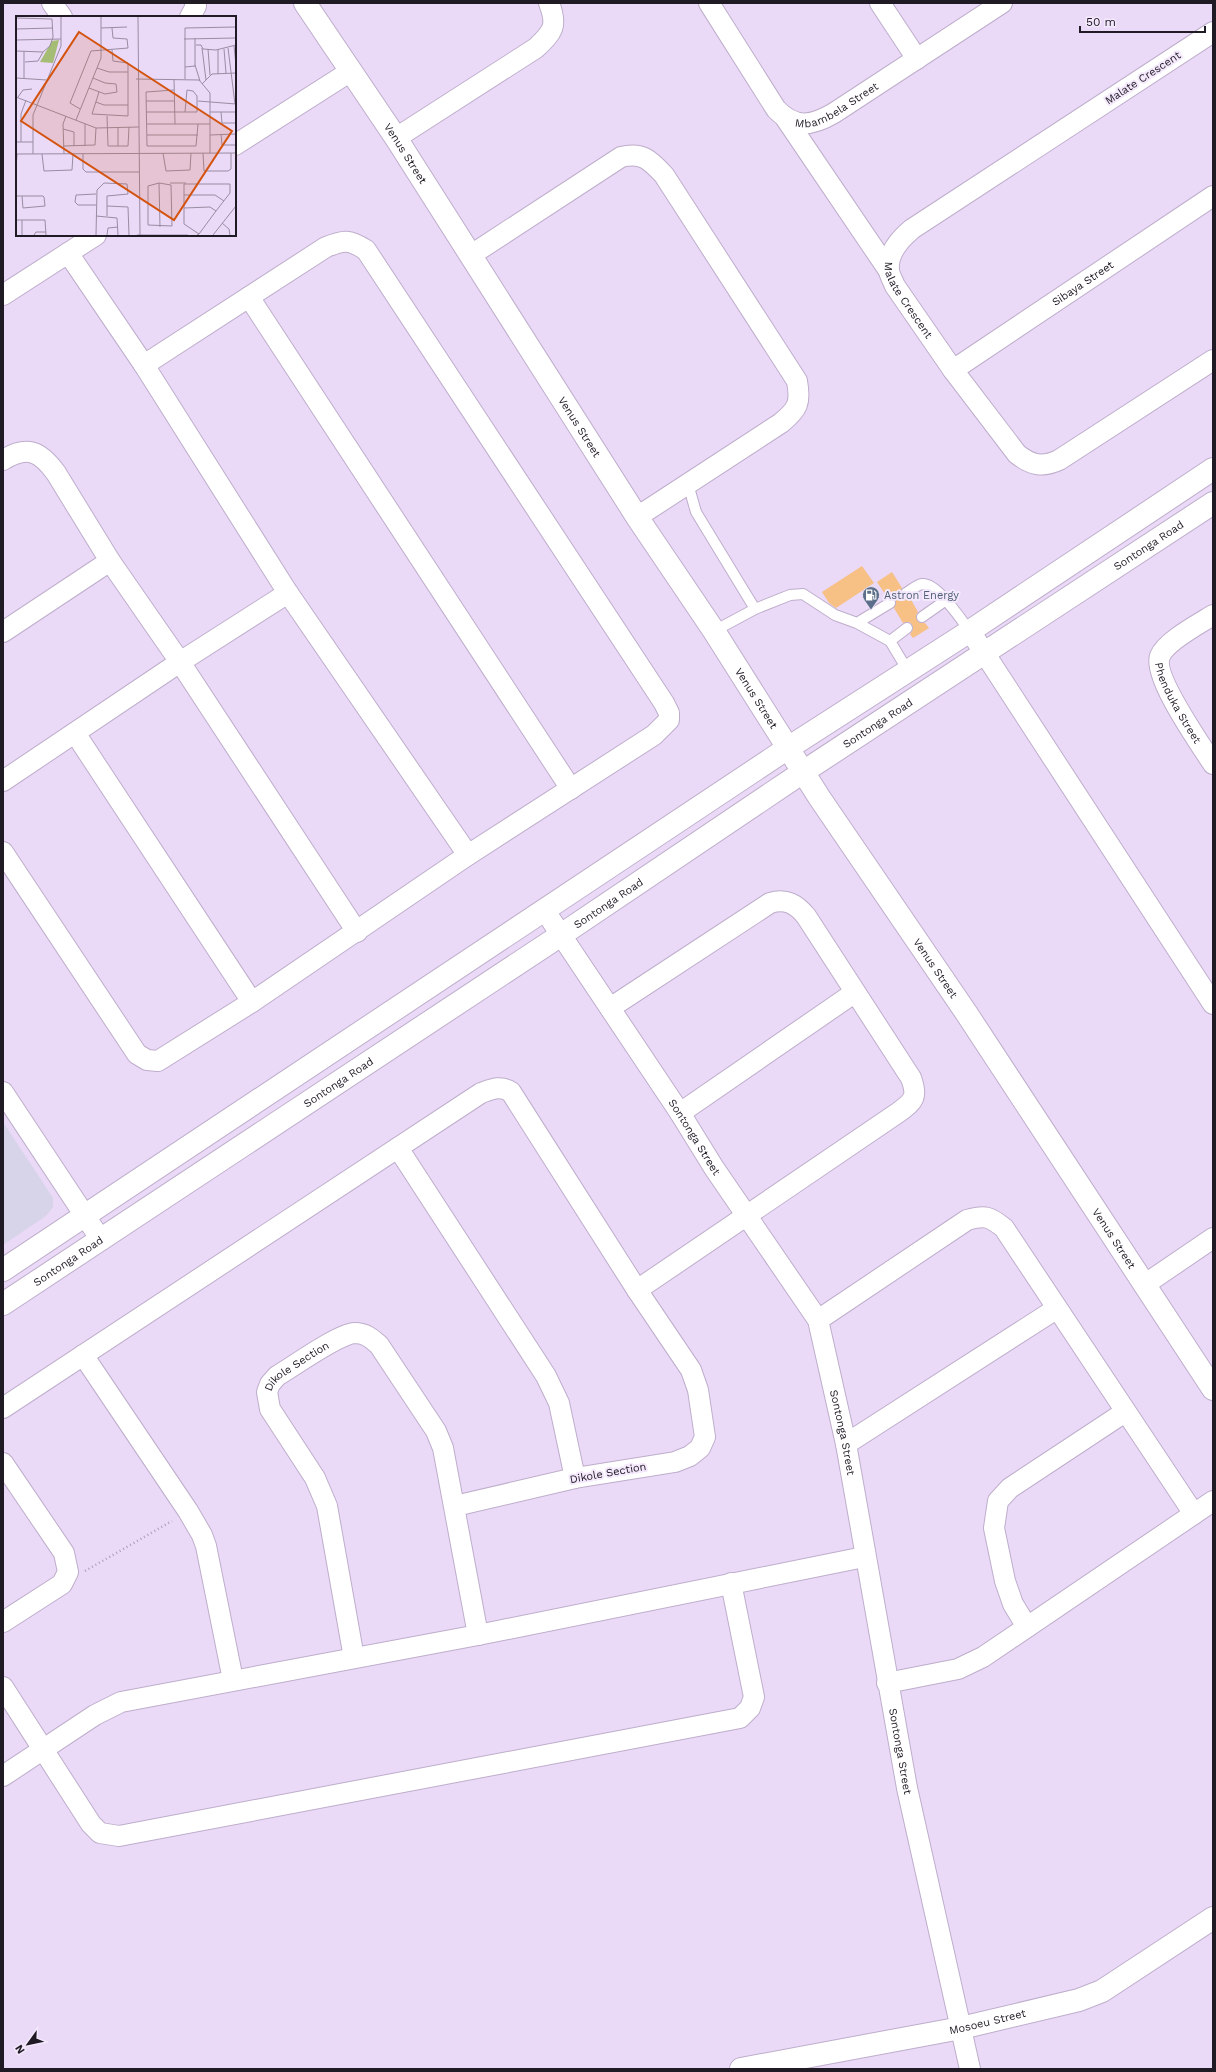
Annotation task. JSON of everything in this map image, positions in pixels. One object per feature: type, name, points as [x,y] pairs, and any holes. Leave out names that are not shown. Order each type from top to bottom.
[{"type":"main road","name":"Venus Street","points":[[305,3],[396,138],[637,517],[714,631],[803,772],[967,1014],[1144,1285],[1210,1377]]},
{"type":"main road","points":[[3,1270],[788,748],[970,631],[1213,469]]},
{"type":"main road","name":"Sontonga Road","points":[[3,1304],[562,935],[803,772],[1213,503]]},
{"type":"main road","name":"Mosoeu Street","points":[[741,2069],[961,2028],[1079,2000],[1102,1991],[1213,1918]]},
{"type":"street","points":[[52,3],[61,16]]},
{"type":"street","points":[[191,16],[196,6],[195,3]]},
{"type":"street","points":[[396,138],[536,48],[553,29],[555,19],[549,3]]},
{"type":"street","name":"Mbambela Street","points":[[709,3],[776,108],[786,120],[807,124],[818,122],[1002,3]]},
{"type":"street","points":[[880,3],[917,59]]},
{"type":"street","name":"Malate Crescent","points":[[1213,32],[912,229],[899,240],[893,253],[889,271],[895,286],[953,370],[1017,454],[1027,462],[1038,466],[1050,464],[1059,460],[1213,360]]},
{"type":"street","points":[[236,144],[351,71]]},
{"type":"street","points":[[786,120],[889,271]]},
{"type":"street","points":[[471,255],[621,157],[638,155],[649,160],[664,175],[793,374],[797,381],[799,392],[798,404],[792,414],[781,423],[637,517]]},
{"type":"street","name":"Sibaya Street","points":[[953,370],[1213,196]]},
{"type":"street","points":[[3,295],[94,236]]},
{"type":"street","points":[[3,852],[124,1036],[142,1058],[152,1061],[164,1058],[252,1002],[357,932],[468,855],[654,735],[669,720],[669,713],[390,285],[366,250],[355,242],[343,240],[326,247],[144,365]]},
{"type":"street","points":[[68,253],[144,365],[288,593],[468,855]]},
{"type":"street","points":[[249,298],[571,789]]},
{"type":"street","points":[[3,460],[11,455],[26,451],[40,455],[56,473],[110,561],[180,662],[357,932]]},
{"type":"street","points":[[3,632],[110,561]]},
{"type":"street","points":[[3,781],[180,662],[288,593]]},
{"type":"street","name":"Phenduka Street","points":[[1213,615],[1168,646],[1160,656],[1159,668],[1165,685],[1213,764]]},
{"type":"street","points":[[970,631],[1213,1004]]},
{"type":"street","points":[[76,733],[252,1002]]},
{"type":"street","points":[[3,1408],[481,1093],[494,1088],[505,1088],[511,1092],[637,1290],[899,1112],[910,1104],[915,1096],[915,1089],[911,1078],[854,993],[802,911],[798,906],[787,901],[778,900],[770,903],[610,1008]]},
{"type":"street","name":"Sontonga Street","points":[[545,911],[680,1113],[714,1168],[818,1320],[846,1444],[864,1556],[907,1788],[970,2069]]},
{"type":"street","points":[[680,1113],[854,993]]},
{"type":"street","points":[[3,1092],[101,1240]]},
{"type":"street","points":[[398,1148],[546,1376],[558,1403],[575,1478]]},
{"type":"street","points":[[818,1320],[967,1220],[980,1216],[991,1218],[1004,1228],[1056,1309],[1194,1514]]},
{"type":"street","points":[[1144,1285],[1213,1238]]},
{"type":"street","name":"Dikole Section","points":[[455,1506],[575,1478],[675,1462],[690,1456],[700,1448],[705,1438],[698,1390],[691,1370],[637,1290]]},
{"type":"street","points":[[846,1444],[1056,1309]]},
{"type":"street","name":"Dikole Section","points":[[354,1658],[328,1506],[315,1478],[270,1409],[267,1399],[270,1384],[277,1376],[347,1334],[363,1334],[371,1337],[379,1345],[440,1440],[455,1506],[478,1634]]},
{"type":"street","points":[[83,1356],[188,1511],[202,1535],[206,1546],[233,1680]]},
{"type":"street","points":[[1027,1627],[1012,1604],[1005,1581],[994,1528],[998,1501],[1010,1488],[1125,1412]]},
{"type":"street","points":[[3,1463],[64,1553],[68,1572],[62,1584],[3,1622]]},
{"type":"street","points":[[887,1683],[958,1669],[983,1657],[1213,1501]]},
{"type":"street","points":[[3,1776],[95,1715],[121,1702],[478,1634],[864,1556]]},
{"type":"street","points":[[3,1687],[91,1824],[100,1833],[113,1836],[732,1720],[746,1713],[753,1702],[754,1697],[731,1583]]},
{"type":"lane","points":[[688,484],[696,512],[755,609]]},
{"type":"lane","points":[[906,593],[923,584],[938,592],[970,631]]},
{"type":"lane","points":[[714,631],[755,609],[790,595],[803,594],[835,615],[857,623],[890,641],[908,671]]},
{"type":"lane","points":[[922,617],[946,600]]},
{"type":"lane","points":[[857,623],[890,603]]},
{"type":"lane","points":[[890,641],[907,628]]},
{"type":"path","points":[[62,1584],[188,1511]]},
{"type":"shaded area","points":[[3,1122],[53,1198],[53,1207],[46,1216],[3,1245]]},
{"type":"building","points":[[862,566],[874,583],[836,608],[829,603],[822,592]]},
{"type":"building","points":[[892,572],[902,588],[900,593],[901,597],[906,599],[910,598],[918,612],[916,615],[917,620],[920,623],[925,623],[929,628],[913,638],[910,634],[913,630],[912,624],[909,622],[903,623],[894,608],[896,603],[895,599],[887,597],[877,582]]},
{"type":"place","name":"Astron Energy","points":[[871,610]]}]
